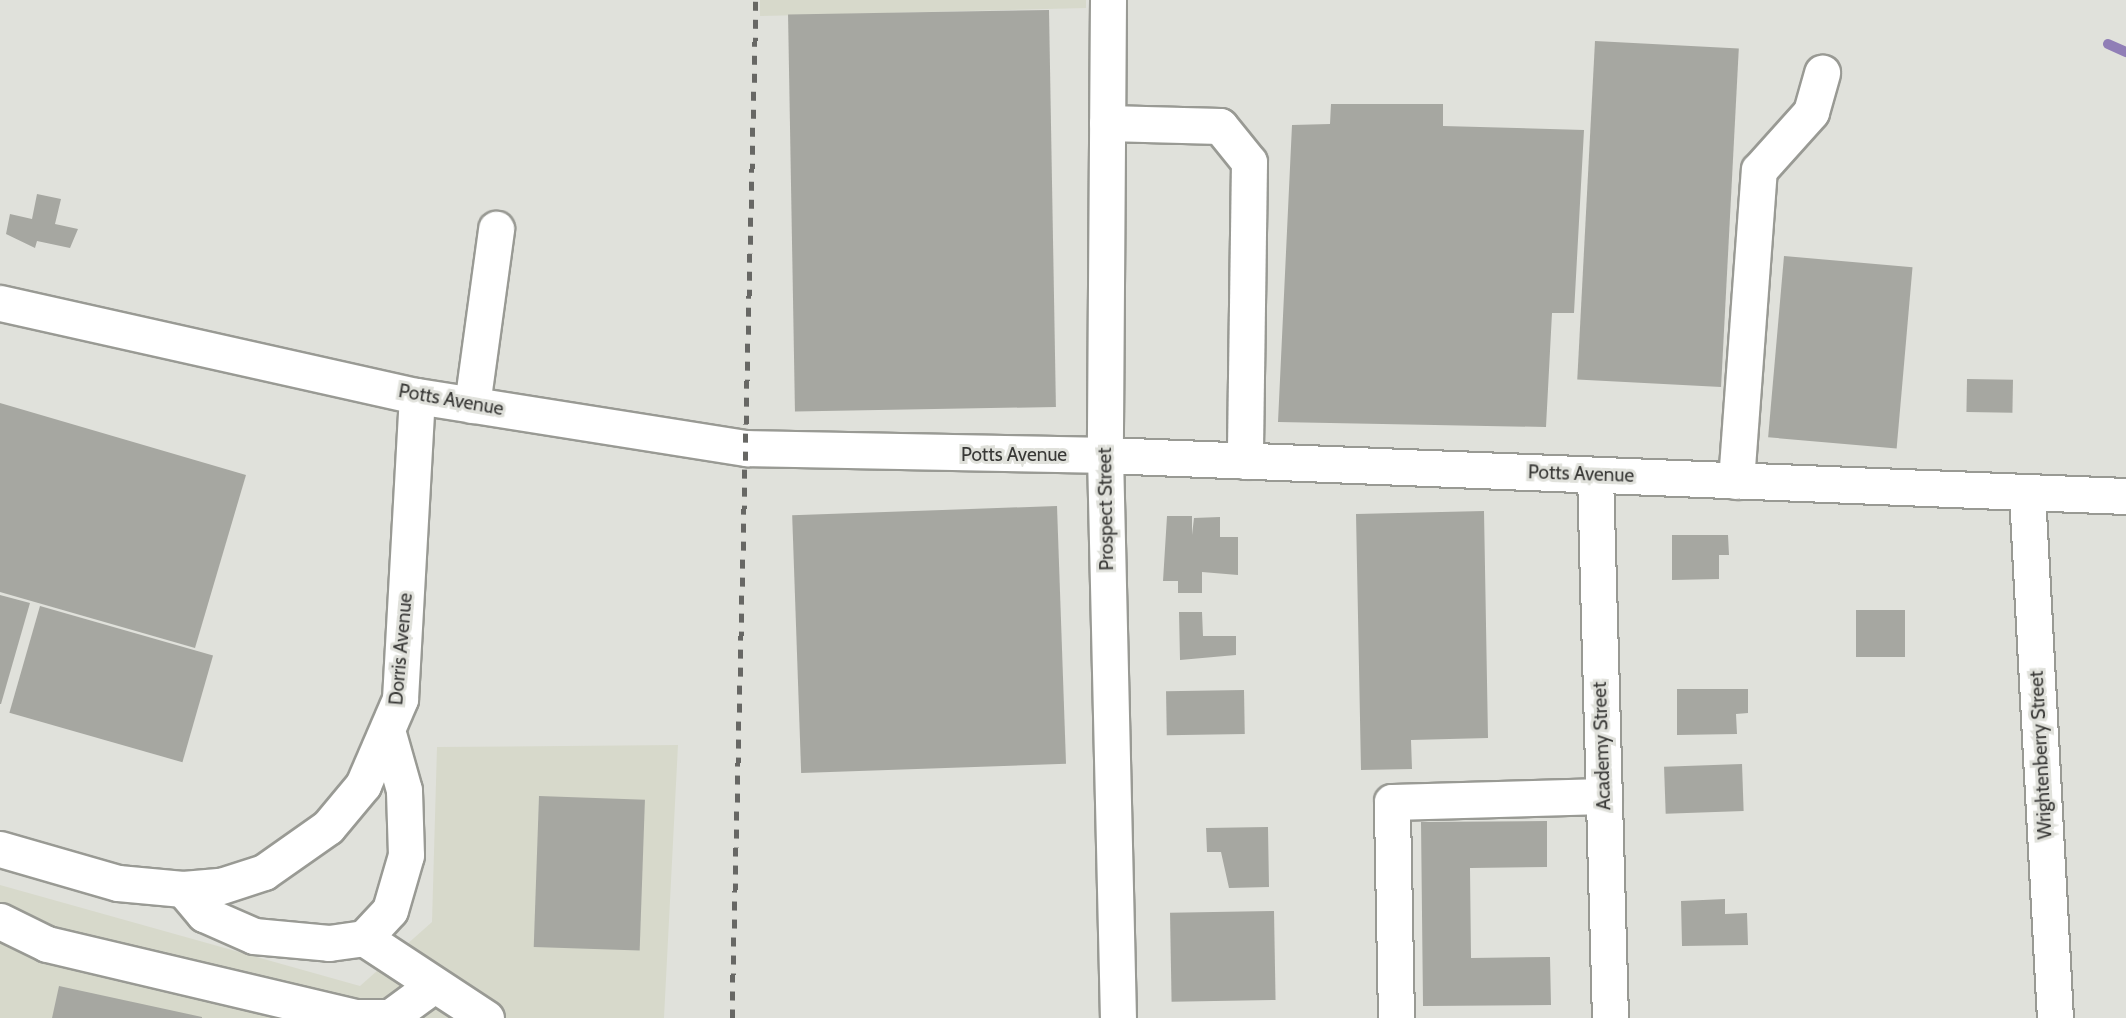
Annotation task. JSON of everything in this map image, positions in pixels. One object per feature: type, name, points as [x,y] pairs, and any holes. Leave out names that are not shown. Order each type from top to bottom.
[{"type":"street","name":"Prospect Street","points":[[1108,0],[1105,455],[1118,1018]]},
{"type":"street","points":[[1735,481],[1759,170],[1811,112],[1822,73]]},
{"type":"street","points":[[1107,123],[1220,126],[1249,162],[1245,461]]},
{"type":"street","points":[[472,405],[496,229]]},
{"type":"street","name":"Potts Avenue","points":[[0,303],[417,396],[747,448],[1105,455],[2126,496]]},
{"type":"street","name":"Dorris Avenue","points":[[0,849],[118,883],[183,889],[221,886],[264,872],[301,850],[363,785],[389,737],[400,699],[417,396]]},
{"type":"street","name":"Academy Street","points":[[1595,475],[1610,1018]]},
{"type":"street","name":"Wrightenberry Street","points":[[2027,493],[2055,1018]]},
{"type":"street","points":[[183,889],[204,914],[254,936],[329,943],[364,938],[390,910],[406,855],[404,790],[389,737]]},
{"type":"street","points":[[1396,1018],[1392,802],[1604,796]]},
{"type":"street","points":[[0,921],[47,944],[355,1017],[390,1017],[431,987]]},
{"type":"street","points":[[364,938],[431,987],[486,1018]]},
{"type":"shaded area","points":[[760,0],[1086,0],[1086,8],[760,16]]},
{"type":"shaded area","points":[[678,745],[664,1018],[0,1018],[0,885],[360,986],[432,922],[437,747]]},
{"type":"building","points":[[1049,10],[1056,407],[795,411],[788,15]]},
{"type":"building","points":[[1595,41],[1739,49],[1721,387],[1577,380]]},
{"type":"building","points":[[1331,104],[1443,104],[1443,126],[1584,130],[1574,313],[1552,313],[1546,427],[1278,422],[1292,125],[1330,124]]},
{"type":"building","points":[[37,194],[61,199],[55,224],[78,229],[70,248],[37,241],[35,248],[6,234],[10,214],[32,219]]},
{"type":"building","points":[[1784,256],[1913,267],[1897,449],[1768,437]]},
{"type":"building","points":[[1967,379],[2013,380],[2012,413],[1966,412]]},
{"type":"building","points":[[0,403],[246,475],[195,648],[0,592]]},
{"type":"building","points":[[1057,506],[1066,764],[801,773],[792,515]]},
{"type":"building","points":[[1484,511],[1488,738],[1411,740],[1412,769],[1361,770],[1356,514]]},
{"type":"building","points":[[1167,516],[1192,516],[1192,535],[1194,518],[1220,517],[1220,537],[1238,537],[1238,575],[1202,572],[1202,593],[1178,593],[1178,581],[1163,581]]},
{"type":"building","points":[[1672,535],[1728,535],[1729,555],[1719,555],[1719,579],[1672,580]]},
{"type":"building","points":[[0,595],[30,603],[1,704],[0,704]]},
{"type":"building","points":[[40,606],[213,656],[182,762],[9,713]]},
{"type":"building","points":[[1856,610],[1905,610],[1905,657],[1856,657]]},
{"type":"building","points":[[1179,612],[1202,612],[1203,636],[1236,636],[1236,655],[1180,660]]},
{"type":"building","points":[[1677,689],[1748,689],[1748,713],[1736,714],[1737,734],[1677,735]]},
{"type":"building","points":[[1244,690],[1245,734],[1167,735],[1166,691]]},
{"type":"building","points":[[1742,764],[1744,811],[1666,814],[1664,767]]},
{"type":"building","points":[[539,796],[645,800],[640,951],[534,947]]},
{"type":"building","points":[[1547,821],[1547,867],[1470,868],[1471,958],[1550,957],[1551,1005],[1423,1006],[1421,822]]},
{"type":"building","points":[[1268,827],[1269,887],[1229,888],[1221,852],[1207,852],[1206,828]]},
{"type":"building","points":[[1725,899],[1725,914],[1747,913],[1748,945],[1682,946],[1681,901]]},
{"type":"building","points":[[1274,911],[1276,1000],[1172,1002],[1170,913]]},
{"type":"building","points":[[59,986],[202,1017],[202,1018],[52,1018]]},
{"type":"waterway","points":[[2108,44],[2126,52]]},
{"type":"railway","points":[[732,1018],[756,0]]}]
